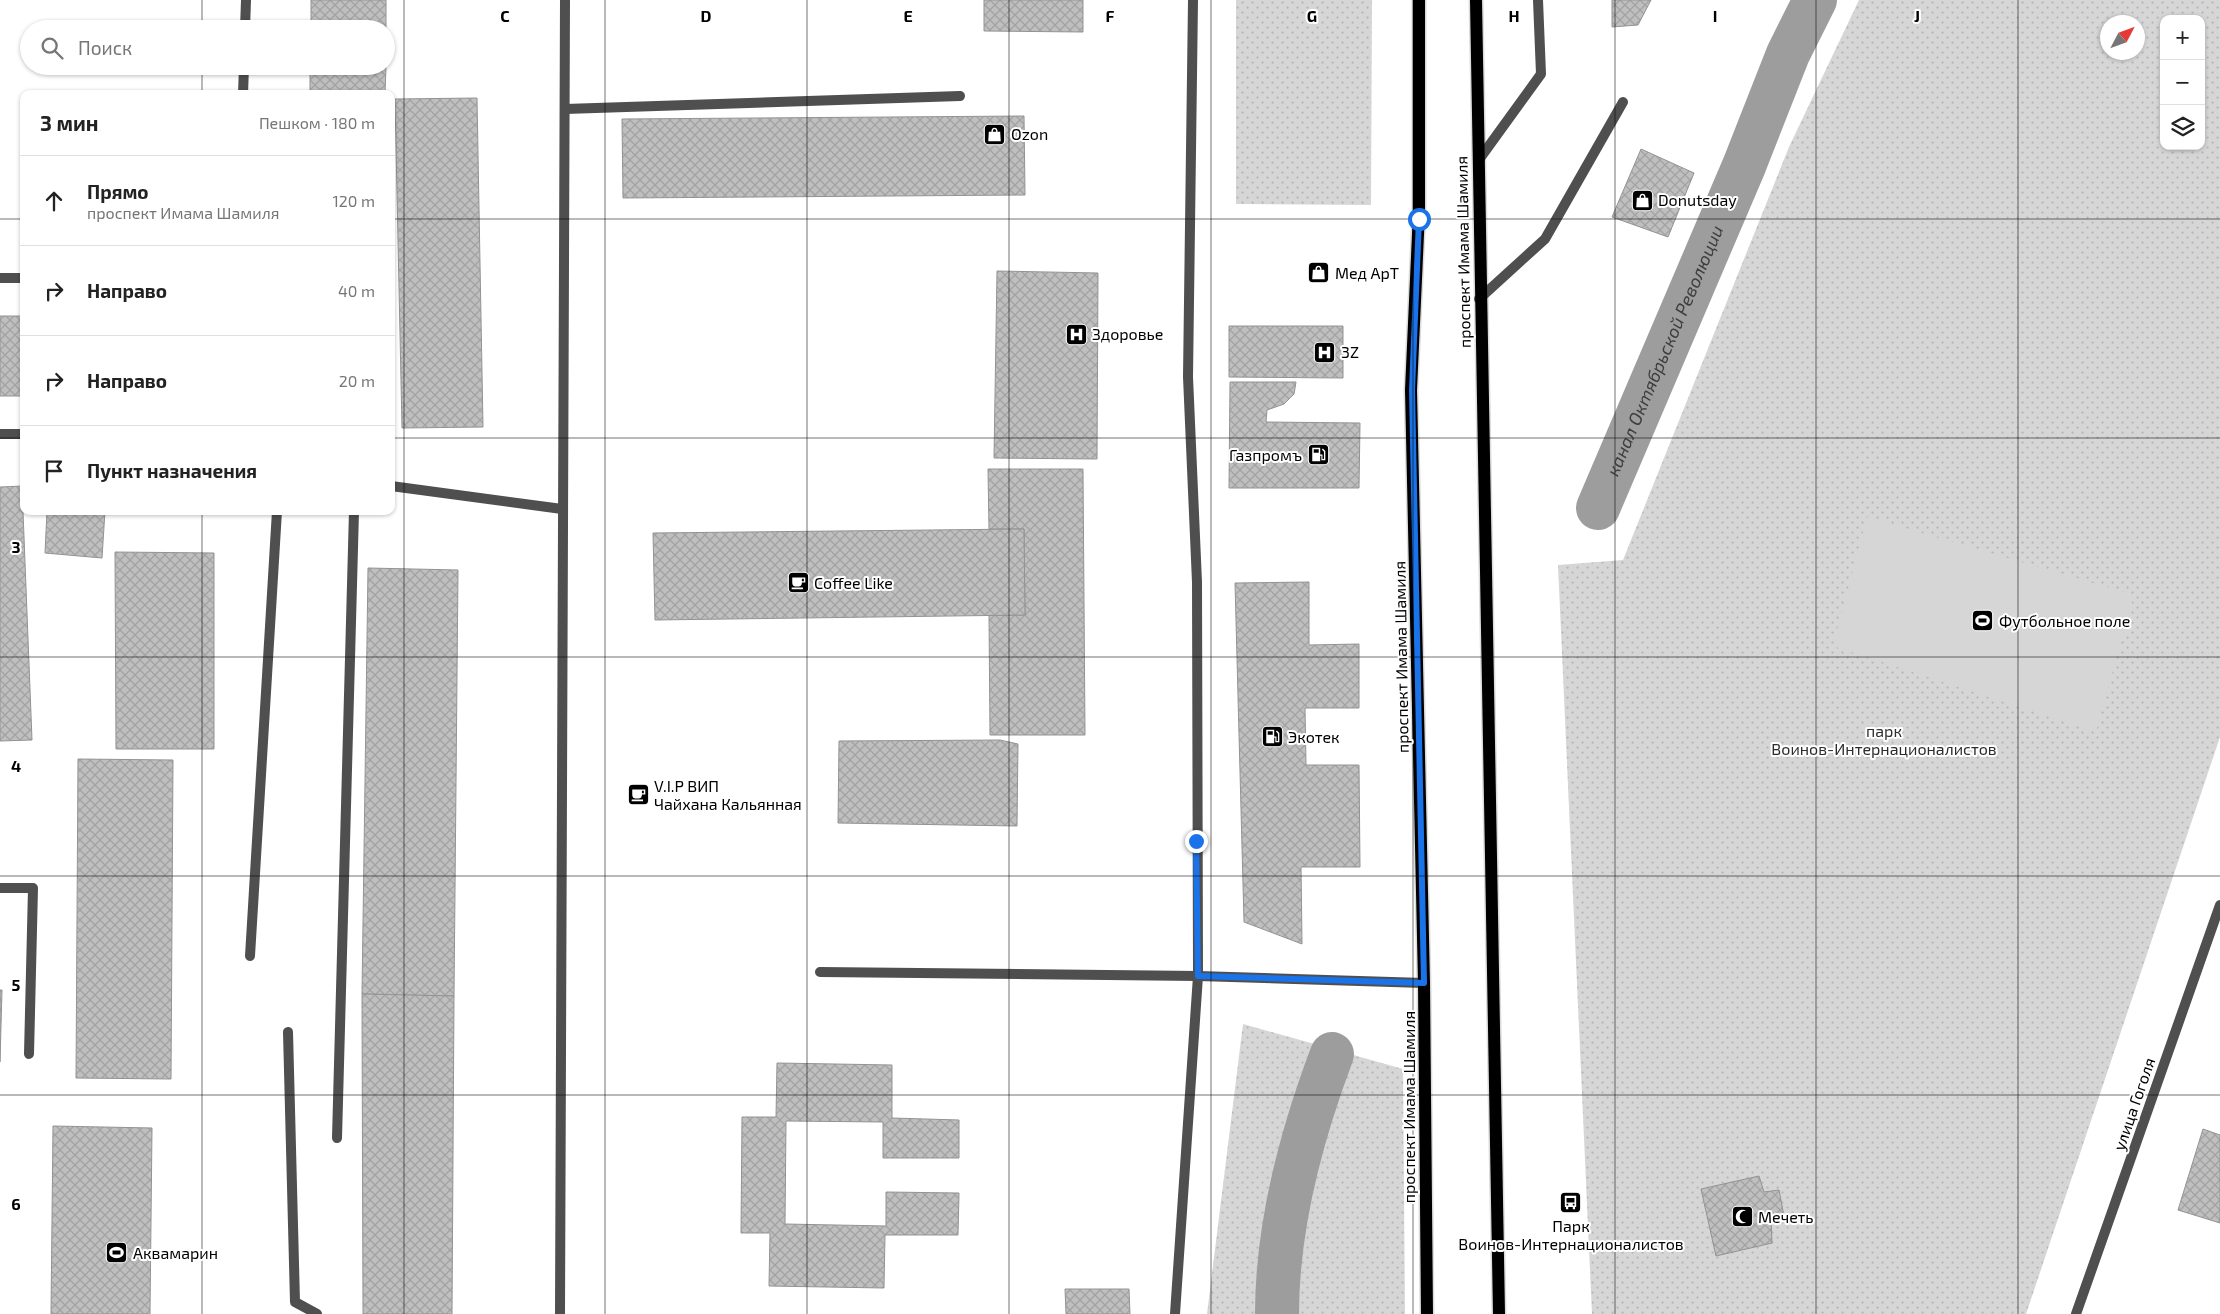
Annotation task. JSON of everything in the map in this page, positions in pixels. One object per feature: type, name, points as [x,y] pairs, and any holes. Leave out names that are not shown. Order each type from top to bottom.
[{"type":"main road","name":"проспект Имама Шамиля","points":[[1419,0],[1419,212],[1412,390],[1424,983],[1427,1314]]},
{"type":"main road","name":"проспект Имама Шамиля","points":[[1476,0],[1479,299],[1498,1314]]},
{"type":"street","points":[[245,20],[246,0]]},
{"type":"street","points":[[560,1314],[565,0]]},
{"type":"street","points":[[1175,1314],[1198,976],[1196,841],[1197,582],[1188,376],[1193,0]]},
{"type":"street","points":[[1478,162],[1541,74],[1538,0]]},
{"type":"street","points":[[243,90],[244,75]]},
{"type":"street","points":[[565,109],[960,96]]},
{"type":"street","points":[[1479,299],[1545,239],[1623,102]]},
{"type":"street","points":[[0,278],[20,278]]},
{"type":"street","points":[[0,434],[20,434]]},
{"type":"street","points":[[395,487],[562,509]]},
{"type":"street","points":[[250,956],[276,515]]},
{"type":"street","points":[[337,1138],[354,515]]},
{"type":"street","points":[[0,888],[33,888],[29,1054]]},
{"type":"street","name":"улица Гоголя","points":[[2076,1314],[2220,905]]},
{"type":"street","points":[[820,972],[1198,976],[1424,983]]},
{"type":"street","points":[[288,1032],[295,1302],[317,1314]]},
{"type":"green space","points":[[1236,0],[1372,0],[1371,205],[1236,204]]},
{"type":"green space","name":"парк Воинов-Интернационалистов","points":[[1859,0],[2220,0],[2220,737],[2026,1314],[1592,1314],[1558,565],[1623,560],[1789,147]]},
{"type":"green space","name":"Футбольное поле","points":[[1867,517],[2134,595],[2096,732],[1833,646]]},
{"type":"green space","points":[[1243,1024],[1403,1069],[1405,1314],[1207,1314]]},
{"type":"building","points":[[311,0],[386,0],[386,20],[311,20]]},
{"type":"building","points":[[984,0],[1083,0],[1083,32],[984,31]]},
{"type":"building","points":[[1612,0],[1651,0],[1638,25],[1612,27]]},
{"type":"building","points":[[310,75],[386,75],[385,90],[310,90]]},
{"type":"building","points":[[477,98],[483,427],[402,428],[395,99]]},
{"type":"building","points":[[1024,116],[1025,195],[623,198],[622,119]]},
{"type":"building","points":[[1641,149],[1694,173],[1668,237],[1612,217]]},
{"type":"building","points":[[997,271],[1098,273],[1097,459],[994,458]]},
{"type":"building","points":[[0,316],[20,316],[20,396],[0,396]]},
{"type":"building","points":[[1229,326],[1343,326],[1343,378],[1229,377]]},
{"type":"building","points":[[1230,382],[1296,382],[1294,394],[1284,404],[1267,410],[1266,422],[1360,423],[1359,488],[1229,488]]},
{"type":"building","points":[[988,469],[1083,469],[1085,735],[990,735],[989,615],[1025,615],[1024,529],[989,529]]},
{"type":"building","points":[[20,486],[20,515],[23,515],[32,740],[0,741],[0,487]]},
{"type":"building","points":[[47,515],[105,515],[102,558],[45,553]]},
{"type":"building","points":[[1024,529],[1025,615],[655,620],[653,533]]},
{"type":"building","points":[[115,552],[214,553],[214,749],[116,749]]},
{"type":"building","points":[[368,568],[458,570],[454,996],[362,994]]},
{"type":"building","name":"Экотек","points":[[1309,582],[1309,645],[1359,644],[1359,708],[1305,708],[1306,765],[1359,765],[1360,867],[1301,867],[1302,944],[1244,922],[1235,583]]},
{"type":"building","points":[[1000,740],[1018,744],[1017,826],[838,823],[839,741]]},
{"type":"building","points":[[78,759],[173,760],[171,1079],[76,1078]]},
{"type":"building","points":[[0,990],[2,990],[0,1062]]},
{"type":"building","points":[[362,994],[454,996],[452,1314],[363,1314]]},
{"type":"building","points":[[777,1063],[892,1065],[892,1118],[959,1120],[959,1158],[883,1158],[883,1122],[786,1121],[785,1224],[886,1226],[886,1192],[959,1193],[958,1235],[885,1235],[884,1288],[769,1286],[770,1233],[741,1233],[742,1117],[776,1117]]},
{"type":"building","points":[[53,1126],[152,1128],[150,1314],[51,1314]]},
{"type":"building","points":[[2203,1129],[2220,1135],[2220,1223],[2178,1210]]},
{"type":"building","name":"Мечеть","points":[[1759,1176],[1764,1192],[1779,1190],[1784,1216],[1771,1217],[1772,1243],[1716,1256],[1701,1189]]},
{"type":"building","points":[[1065,1289],[1129,1289],[1130,1314],[1066,1314]]},
{"type":"waterway","name":"канал Октябрьской Революции","points":[[1598,508],[1744,166],[1788,54],[1815,0]]},
{"type":"waterway","points":[[1277,1314],[1281,1247],[1286,1214],[1310,1117],[1332,1054]]},
{"type":"place","name":"Ozon","points":[[995,134]]},
{"type":"place","name":"Donutsday","points":[[1642,200]]},
{"type":"place","name":"Мед АрТ","points":[[1319,273]]},
{"type":"place","name":"Здоровье","points":[[1076,334]]},
{"type":"place","name":"3Z","points":[[1325,352]]},
{"type":"place","name":"Газпромъ","points":[[1318,455]]},
{"type":"place","name":"Coffee Like","points":[[798,583]]},
{"type":"place","name":"Футбольное поле","points":[[1983,621]]},
{"type":"place","name":"Экотек","points":[[1272,737]]},
{"type":"place","name":"V.I.P ВИП Чайхана Кальянная","points":[[638,795]]},
{"type":"place","name":"Парк Воинов-Интернационалистов","points":[[1571,1202]]},
{"type":"place","name":"Мечеть","points":[[1742,1217]]},
{"type":"place","name":"Аквамарин","points":[[117,1253]]},
{"type":"route","points":[[1196,841],[1198,976],[1424,983],[1412,390],[1419,219]]}]
